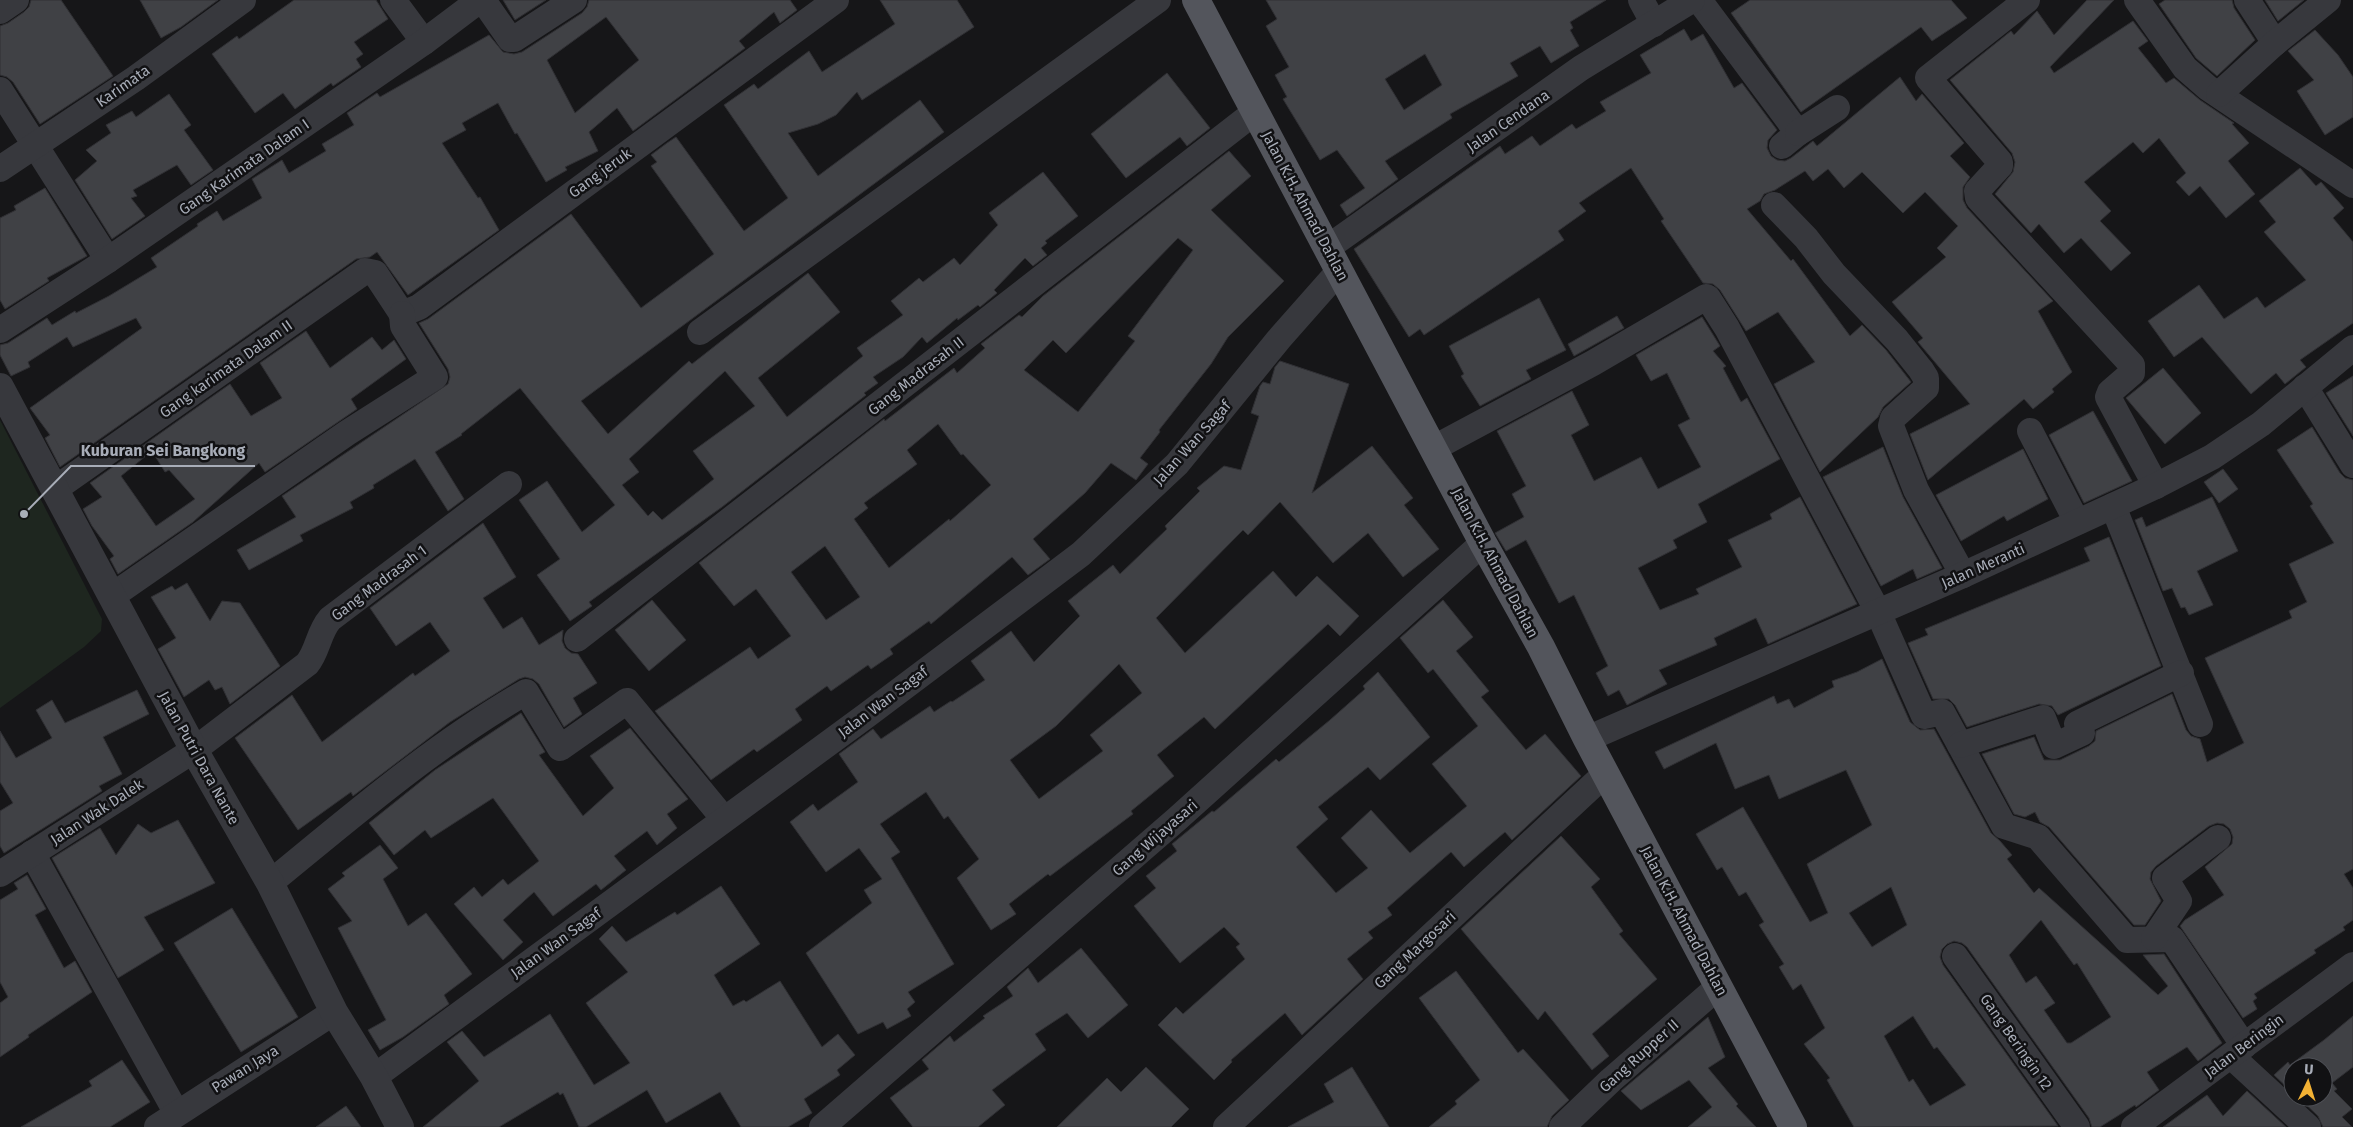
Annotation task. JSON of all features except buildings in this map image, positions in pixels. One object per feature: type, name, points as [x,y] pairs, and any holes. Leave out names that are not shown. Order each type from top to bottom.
[{"type":"main road","name":"Jalan K.H. Ahmad Dahlan","points":[[1196,0],[1483,543],[1541,647],[1586,739],[1792,1127]]},
{"type":"street","points":[[0,10],[16,0]]},
{"type":"street","name":"Karimata","points":[[0,169],[136,78],[243,0]]},
{"type":"street","points":[[393,0],[424,42]]},
{"type":"street","name":"Gang Karimata Dalam I","points":[[0,330],[108,260],[424,42],[477,2],[485,3],[510,39],[514,39],[574,0]]},
{"type":"street","name":"Gang jeruk","points":[[402,314],[419,306],[836,0]]},
{"type":"street","points":[[700,332],[1158,0]]},
{"type":"street","points":[[1641,0],[1654,24]]},
{"type":"street","name":"Jalan Cendana","points":[[1333,259],[1581,68],[1692,0]]},
{"type":"street","points":[[1699,0],[1790,139],[1837,108]]},
{"type":"street","points":[[2027,0],[1928,78],[2000,162],[2000,166],[1977,191],[1978,198],[2132,365],[2132,373],[2110,392],[2108,397],[2156,486]]},
{"type":"street","points":[[2137,0],[2185,68],[2208,88],[2353,184]]},
{"type":"street","points":[[2247,0],[2275,43]]},
{"type":"street","points":[[2219,94],[2275,43],[2328,0]]},
{"type":"street","points":[[0,90],[108,260]]},
{"type":"street","name":"Gang Madrasah II","points":[[577,639],[1255,112]]},
{"type":"street","points":[[1774,205],[1806,238],[1834,274],[1898,340],[1926,378],[1926,388],[1893,418],[1892,426],[1916,490],[1963,575]]},
{"type":"street","name":"Jalan Wan Sagaf","points":[[374,1077],[1081,554],[1177,464],[1279,339],[1333,259]]},
{"type":"street","name":"Gang karimata Dalam II","points":[[55,489],[365,271],[375,273],[402,314]]},
{"type":"street","points":[[1434,448],[1593,363],[1639,334],[1708,297],[1727,328],[1878,612],[1924,716],[1942,712],[2004,826],[2038,837],[2127,940],[2172,939],[2238,1051],[2308,1127]]},
{"type":"street","points":[[112,596],[347,433],[435,377],[403,326],[402,314]]},
{"type":"street","name":"Jalan Meranti","points":[[1586,739],[1963,575],[2156,486],[2212,457],[2260,424],[2353,348]]},
{"type":"street","name":"Jalan Putri Dara Nante","points":[[0,387],[194,750],[270,883],[334,1012],[374,1077],[400,1127]]},
{"type":"street","points":[[2305,387],[2353,465]]},
{"type":"street","points":[[2030,431],[2077,522]]},
{"type":"street","name":"Gang Madrasah 1","points":[[194,750],[307,664],[312,658],[322,630],[330,619],[509,484]]},
{"type":"street","points":[[2113,506],[2200,724]]},
{"type":"street","name":"Gang Wijayasari","points":[[822,1127],[1177,819],[1483,543]]},
{"type":"street","points":[[1960,745],[2044,718],[2054,746],[2082,732],[2077,724],[2181,673]]},
{"type":"street","points":[[270,883],[423,762],[497,709],[526,692],[560,748],[626,701],[724,819]]},
{"type":"street","name":"Jalan Wak Dalek","points":[[0,874],[194,750]]},
{"type":"street","name":"Gang Margosari","points":[[1226,1127],[1605,774]]},
{"type":"street","points":[[2154,938],[2179,901],[2165,878],[2218,838]]},
{"type":"street","points":[[32,853],[167,1120]]},
{"type":"street","name":"Gang Beringin 12","points":[[1955,956],[2077,1127]]},
{"type":"street","name":"Jalan Beringin","points":[[2134,1127],[2353,965]]},
{"type":"street","name":"Gang Rupper II","points":[[1562,1127],[1611,1080],[1718,987]]},
{"type":"street","name":"Pawan Jaya","points":[[167,1120],[334,1012]]},
{"type":"shaded area","points":[[0,420],[102,619],[101,631],[84,647],[0,708]]},
{"type":"place","name":"Kuburan Sei Bangkong","points":[[24,514]]}]
